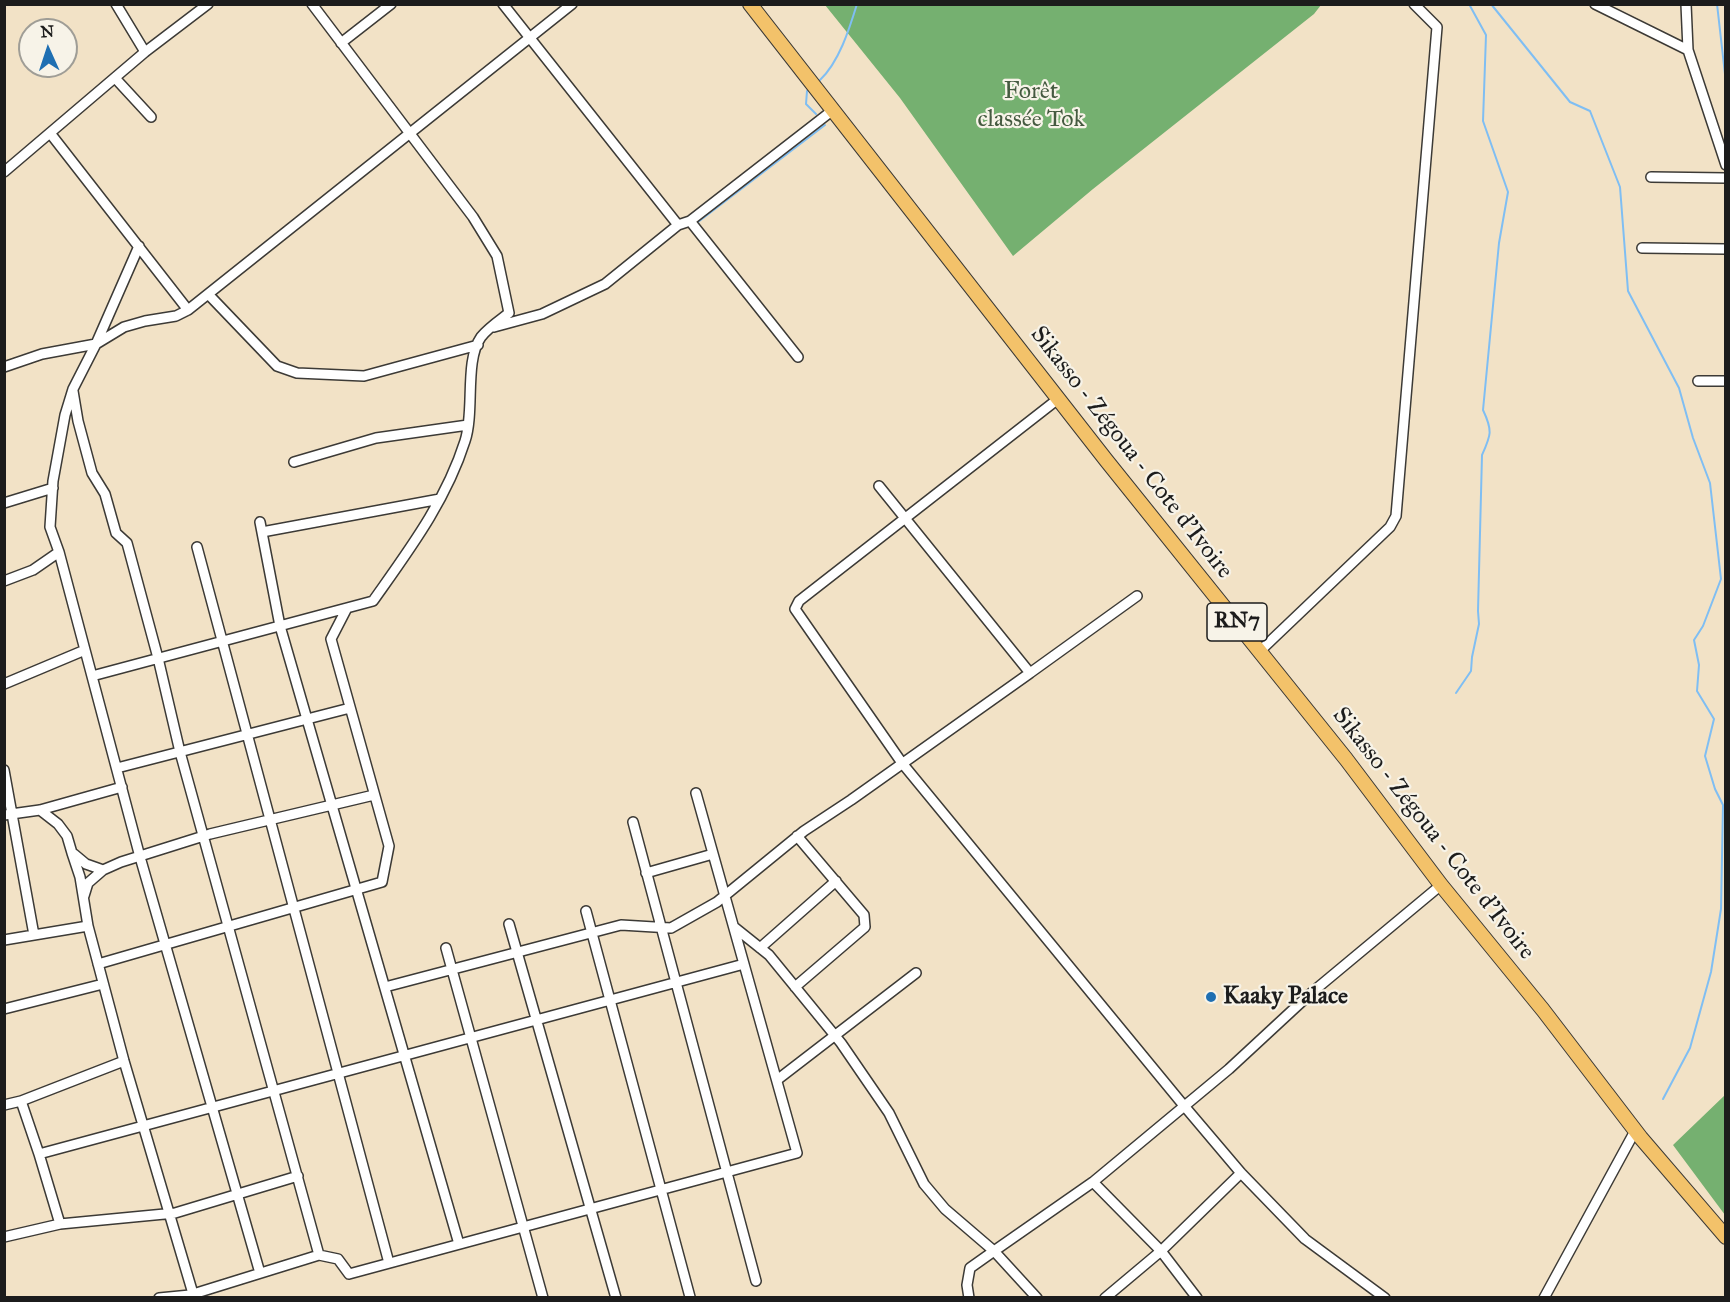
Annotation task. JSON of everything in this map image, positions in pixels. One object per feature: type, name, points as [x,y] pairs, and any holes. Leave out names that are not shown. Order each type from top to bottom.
[{"type":"highway","name":"Sikasso - Zégoua - Cote d'Ivoire","points":[[750,4],[1058,399],[1346,759],[1441,885],[1543,1010],[1635,1131],[1725,1238]]},
{"type":"street","points":[[116,4],[145,52]]},
{"type":"street","points":[[4,172],[145,52],[208,4]]},
{"type":"street","points":[[92,676],[374,601],[431,519],[440,500],[466,440],[472,402],[472,358],[481,338],[509,313],[496,256],[472,216],[312,4]]},
{"type":"street","points":[[341,43],[391,4]]},
{"type":"street","points":[[503,4],[678,225]]},
{"type":"street","points":[[4,367],[42,354],[96,344],[124,327],[176,316],[188,310],[572,4]]},
{"type":"street","points":[[1260,651],[1390,527],[1396,516],[1437,27],[1414,4]]},
{"type":"street","points":[[1594,4],[1688,50]]},
{"type":"street","points":[[1686,4],[1688,50],[1725,165]]},
{"type":"street","points":[[115,78],[151,117]]},
{"type":"street","points":[[492,328],[542,314],[605,284],[678,225],[690,221],[832,110]]},
{"type":"street","points":[[50,133],[188,310]]},
{"type":"street","points":[[1651,177],[1725,178]]},
{"type":"street","points":[[690,221],[798,357]]},
{"type":"street","points":[[139,246],[96,344],[73,389],[65,415],[52,488],[50,527],[59,552],[140,857],[260,1273]]},
{"type":"street","points":[[1642,248],[1725,249]]},
{"type":"street","points":[[208,294],[277,366],[297,373],[364,376],[478,345]]},
{"type":"street","points":[[1698,381],[1725,381]]},
{"type":"street","points":[[73,389],[78,421],[92,473],[105,494],[116,533],[127,543],[180,752],[319,1255]]},
{"type":"street","points":[[1058,399],[799,601],[795,609],[902,764],[1241,1173],[1305,1239],[1385,1298]]},
{"type":"street","points":[[294,462],[375,438],[468,425]]},
{"type":"street","points":[[879,486],[1030,673]]},
{"type":"street","points":[[4,503],[52,488]]},
{"type":"street","points":[[262,532],[440,500]]},
{"type":"street","points":[[260,522],[280,626],[459,1244]]},
{"type":"street","points":[[197,547],[389,1263]]},
{"type":"street","points":[[4,581],[33,570],[59,552]]},
{"type":"street","points":[[385,987],[621,925],[671,928],[717,902],[797,836],[1137,596]]},
{"type":"street","points":[[98,964],[382,882],[389,846],[331,639],[347,608]]},
{"type":"street","points":[[5,683],[85,650]]},
{"type":"street","points":[[117,768],[350,708]]},
{"type":"street","points":[[4,770],[9,814],[34,935]]},
{"type":"street","points":[[9,814],[40,810],[122,788]]},
{"type":"street","points":[[159,1298],[193,1296],[319,1255],[338,1259],[349,1274],[797,1153],[696,793]]},
{"type":"street","points":[[83,898],[88,883],[103,870],[121,862],[204,836],[374,795]]},
{"type":"street","points":[[40,810],[58,824],[67,836],[80,877],[88,926],[103,984],[193,1296]]},
{"type":"street","points":[[633,822],[756,1281]]},
{"type":"street","points":[[795,987],[865,927],[864,915],[797,836]]},
{"type":"street","points":[[72,853],[86,864],[103,870]]},
{"type":"street","points":[[646,873],[713,854]]},
{"type":"street","points":[[760,948],[836,881]]},
{"type":"street","points":[[969,1298],[967,1285],[970,1268],[1093,1182],[1229,1069],[1310,994],[1441,885]]},
{"type":"street","points":[[586,911],[690,1297]]},
{"type":"street","points":[[509,924],[616,1298]]},
{"type":"street","points":[[4,940],[88,926]]},
{"type":"street","points":[[734,927],[769,955],[835,1035],[889,1113],[924,1184],[945,1209],[994,1251],[1037,1298]]},
{"type":"street","points":[[447,948],[543,1298]]},
{"type":"street","points":[[39,1154],[744,964]]},
{"type":"street","points":[[777,1080],[916,973]]},
{"type":"street","points":[[4,1009],[103,984]]},
{"type":"street","points":[[4,1105],[21,1101],[124,1061]]},
{"type":"street","points":[[21,1101],[60,1224]]},
{"type":"street","points":[[1545,1298],[1635,1131]]},
{"type":"street","points":[[1106,1298],[1161,1251],[1241,1173]]},
{"type":"street","points":[[4,1237],[60,1224],[169,1213],[298,1176]]},
{"type":"street","points":[[1093,1182],[1161,1251],[1197,1298]]},
{"type":"green space","name":"Forêt classée Tok","points":[[825,5],[1321,5],[1314,14],[1093,189],[1013,256],[900,98]]},
{"type":"green space","points":[[1725,1095],[1725,1215],[1673,1145]]},
{"type":"waterway","points":[[820,80],[838,55],[857,4]]},
{"type":"waterway","points":[[1456,693],[1471,671],[1479,624],[1482,455],[1490,433],[1483,410],[1499,243],[1508,192],[1483,121],[1486,35],[1469,4]]},
{"type":"waterway","points":[[1491,4],[1570,102],[1590,111],[1620,187],[1628,291],[1679,388],[1693,438],[1710,483],[1721,579],[1703,626],[1694,640],[1699,665],[1697,691],[1714,719],[1705,756],[1715,789],[1723,805],[1721,909],[1711,972],[1690,1048],[1663,1099]]},
{"type":"waterway","points":[[1717,4],[1726,83]]},
{"type":"waterway","points":[[807,91],[806,104],[816,114]]},
{"type":"waterway","points":[[698,222],[825,125]]},
{"type":"place","name":"Kaaky Palace","points":[[1211,997]]}]
